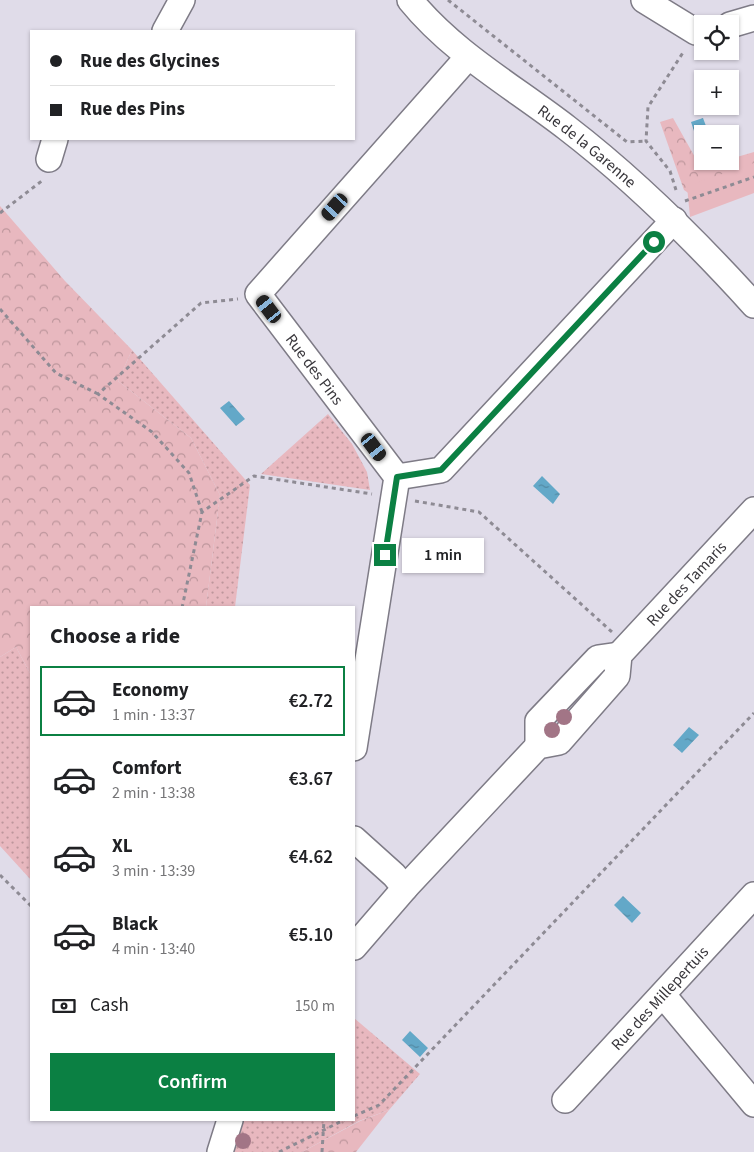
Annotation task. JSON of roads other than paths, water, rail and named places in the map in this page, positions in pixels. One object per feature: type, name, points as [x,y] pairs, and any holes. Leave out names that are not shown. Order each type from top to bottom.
[{"type":"street","points":[[166,30],[182,0]]},
{"type":"street","name":"Rue de la Garenne","points":[[410,0],[423,16],[468,57],[567,128],[677,212],[754,305]]},
{"type":"street","points":[[644,0],[694,28]]},
{"type":"street","points":[[739,22],[754,18]]},
{"type":"street","name":"Rue des Pins","points":[[397,477],[258,294],[468,57]]},
{"type":"street","points":[[355,742],[397,477],[441,470],[677,212]]},
{"type":"street","name":"Rue des Tamaris","points":[[355,946],[405,888],[538,746],[559,742],[618,676],[619,655],[754,510]]},
{"type":"street","points":[[355,840],[394,875],[405,888]]},
{"type":"street","name":"Rue des Millepertuis","points":[[565,1100],[754,895]]},
{"type":"street","points":[[663,995],[754,1104]]},
{"type":"street","points":[[220,1152],[230,1121]]},
{"type":"water","points":[[703,118],[706,125],[694,125],[694,131],[691,122]]},
{"type":"water","points":[[229,401],[245,419],[236,426],[220,408]]},
{"type":"water","points":[[542,476],[560,494],[553,504],[533,486]]},
{"type":"water","points":[[689,727],[699,735],[682,753],[673,745]]},
{"type":"water","points":[[623,896],[641,913],[632,923],[614,905]]},
{"type":"water","points":[[410,1031],[428,1048],[420,1057],[402,1040]]}]
